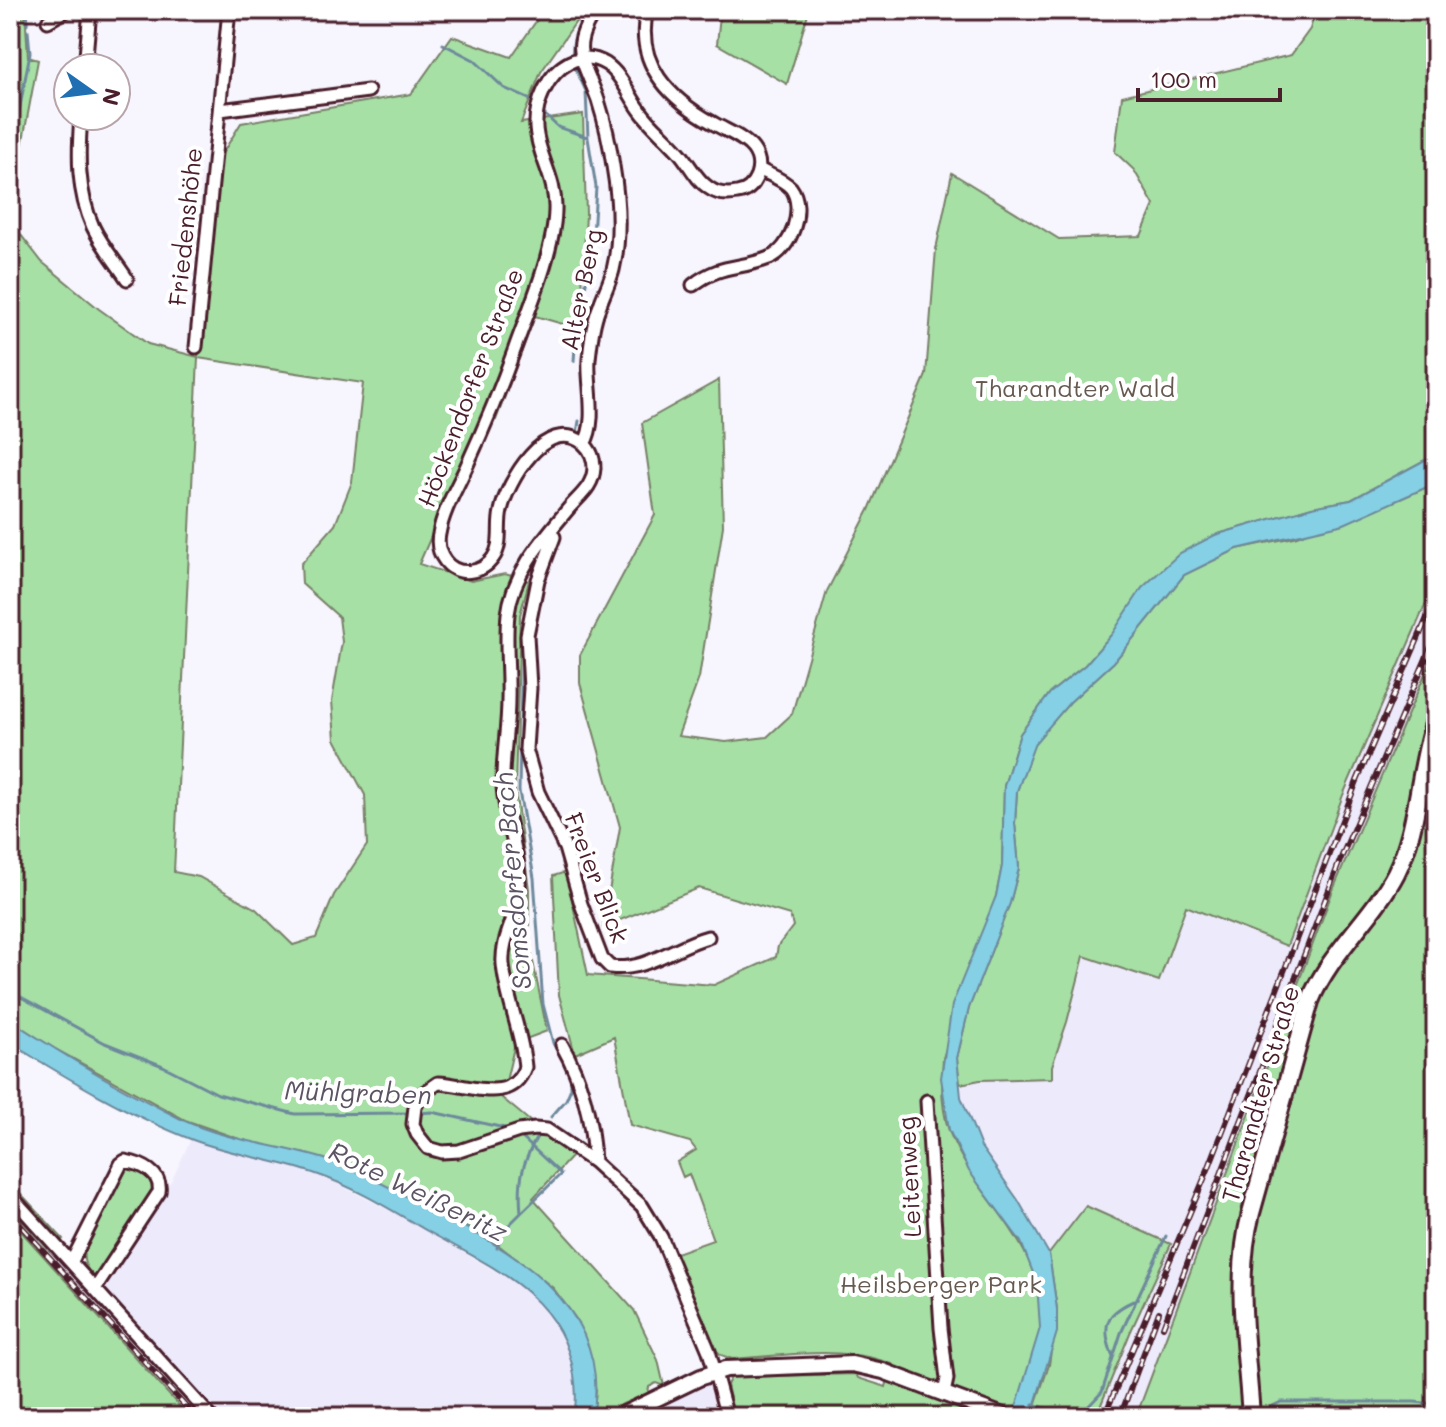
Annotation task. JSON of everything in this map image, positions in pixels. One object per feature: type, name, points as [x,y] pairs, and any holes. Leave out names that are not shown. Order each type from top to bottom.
[{"type":"main road","name":"Tharandter Straße","points":[[1251,1417],[1242,1276],[1243,1248],[1251,1213],[1310,1001],[1324,971],[1387,889],[1401,861],[1423,759],[1436,718]]},
{"type":"street","points":[[48,21],[67,10]]},
{"type":"street","points":[[86,52],[90,10]]},
{"type":"street","name":"Friedenshöhe","points":[[196,347],[229,10]]},
{"type":"street","points":[[596,10],[585,25],[576,60],[593,59],[611,68],[648,122],[675,147],[710,189],[734,194],[747,191],[756,180],[758,156],[751,145],[685,106],[667,90],[645,49],[643,37],[647,10]]},
{"type":"street","name":"Alter Berg","points":[[576,60],[597,98],[609,143],[618,228],[613,268],[593,325],[589,363],[591,417],[584,444]]},
{"type":"street","name":"Höckendorfer Straße","points":[[576,60],[561,67],[545,87],[535,118],[536,135],[556,201],[555,219],[543,267],[512,356],[484,429],[442,521],[438,540],[441,556],[450,568],[466,573],[481,569],[494,558],[499,542],[501,508],[513,481],[537,448],[548,439],[560,436],[584,444]]},
{"type":"street","points":[[220,110],[368,91]]},
{"type":"street","points":[[80,132],[79,175],[85,203],[99,238],[127,279]]},
{"type":"street","points":[[693,285],[710,272],[769,258],[778,253],[788,240],[796,215],[795,197],[783,181],[759,169]]},
{"type":"street","points":[[584,444],[592,454],[594,466],[588,489],[529,560],[514,590],[508,614],[508,710],[503,788],[516,856],[519,892],[504,938],[502,960],[525,1067],[521,1079],[513,1087],[485,1090],[438,1083],[421,1095],[415,1107],[413,1124],[428,1148],[442,1152],[459,1151],[514,1133],[547,1130],[594,1162],[642,1206],[690,1305],[715,1371],[727,1417]]},
{"type":"street","name":"Freier Blick","points":[[551,531],[554,537],[538,580],[527,635],[530,688],[526,749],[538,792],[565,848],[581,904],[602,959],[610,967],[632,966],[662,959],[684,943],[708,937]]},
{"type":"street","points":[[562,1045],[575,1067],[585,1094],[594,1162]]},
{"type":"street","name":"Leitenweg","points":[[927,1101],[947,1384],[944,1393]]},
{"type":"street","points":[[72,1261],[121,1164],[132,1161],[157,1176],[159,1192],[95,1289]]},
{"type":"street","points":[[10,1195],[211,1417]]},
{"type":"street","points":[[618,1417],[715,1371],[852,1364],[883,1371],[1003,1416]]},
{"type":"shaded area","points":[[1436,580],[1436,648],[1333,890],[1136,1417],[1096,1417],[1170,1244],[1086,1206],[1049,1254],[1018,1200],[981,1147],[961,1096],[960,1084],[1052,1066],[1084,956],[1186,906],[1287,946],[1343,795]]},
{"type":"shaded area","points":[[191,1139],[320,1175],[410,1221],[521,1286],[541,1304],[560,1330],[571,1353],[575,1381],[573,1417],[189,1417],[10,1219],[10,1208],[95,1301],[172,1180]]},
{"type":"shaded area","points":[[711,1384],[722,1417],[670,1417],[666,1403]]},
{"type":"green space","points":[[23,10],[28,57],[38,60],[16,178],[10,191],[10,98],[18,78],[20,56],[17,41],[10,45],[10,36],[19,27]]},
{"type":"green space","points":[[544,10],[584,10],[541,72],[521,123],[583,114],[586,214],[580,329],[535,316],[496,420],[484,415],[419,564],[471,581],[505,574],[529,581],[520,615],[515,790],[529,889],[529,942],[547,1031],[515,1043],[502,1098],[572,1156],[533,1198],[634,1310],[658,1360],[664,1386],[656,1383],[649,1387],[648,1393],[593,1417],[596,1390],[576,1319],[553,1288],[492,1240],[334,1162],[245,1141],[185,1120],[55,1049],[10,1020],[10,221],[42,262],[99,309],[148,344],[198,357],[222,154],[241,123],[411,94],[452,36],[511,57]],"holes":[[[198,358],[363,383],[352,482],[335,525],[301,564],[302,584],[339,617],[342,642],[332,701],[335,739],[365,795],[367,845],[334,895],[316,938],[293,945],[256,909],[199,877],[174,872]]]},
{"type":"green space","points":[[725,10],[809,10],[787,84],[717,44],[720,15]]},
{"type":"green space","name":"Tharandter Wald","points":[[1316,10],[1436,10],[1436,454],[1351,500],[1312,507],[1215,535],[1112,634],[1085,665],[1050,693],[1020,734],[1004,786],[1002,866],[996,896],[943,1058],[942,1076],[943,1104],[949,1131],[961,1157],[1022,1247],[1033,1271],[1039,1298],[1040,1328],[1036,1350],[1013,1417],[734,1417],[727,1385],[731,1377],[856,1374],[858,1378],[886,1387],[892,1364],[834,1353],[732,1359],[714,1348],[673,1254],[713,1240],[689,1174],[683,1177],[677,1162],[696,1150],[690,1142],[630,1125],[614,1037],[575,1054],[559,995],[553,876],[566,872],[588,975],[714,985],[776,957],[778,946],[793,926],[790,915],[699,888],[603,927],[620,827],[580,683],[580,655],[655,515],[642,423],[719,380],[723,526],[699,678],[678,736],[726,742],[767,737],[792,714],[827,591],[869,510],[926,375],[936,249],[952,173],[1059,239],[1141,236],[1154,205],[1134,170],[1115,152],[1122,96],[1291,55],[1310,29]]},
{"type":"green space","points":[[1436,483],[1436,580],[1343,795],[1287,946],[1186,906],[1159,981],[1084,956],[1052,1066],[1052,1078],[980,1080],[960,1084],[957,1058],[969,1008],[1010,903],[1019,868],[1015,823],[1017,791],[1035,742],[1070,702],[1114,662],[1184,575],[1237,549],[1294,537]]},
{"type":"green space","points":[[1436,648],[1436,1417],[1136,1417],[1333,890]]},
{"type":"green space","points":[[126,1168],[143,1173],[154,1186],[99,1275],[93,1276],[85,1264],[84,1250]]},
{"type":"green space","points":[[10,1182],[63,1239],[50,1251],[10,1208]]},
{"type":"green space","name":"Heilsberger Park","points":[[1086,1206],[1171,1244],[1096,1417],[1031,1417],[1049,1365],[1057,1309],[1049,1254]]},
{"type":"green space","points":[[10,1219],[189,1417],[10,1417]]},
{"type":"water","points":[[1436,454],[1436,483],[1344,524],[1237,549],[1184,575],[1114,662],[1070,702],[1035,743],[1017,791],[1015,823],[1019,868],[1010,903],[969,1008],[957,1058],[961,1097],[981,1147],[1018,1200],[1049,1254],[1057,1332],[1031,1417],[1013,1417],[1040,1328],[1037,1283],[1021,1242],[969,1171],[949,1130],[941,1078],[952,1005],[996,896],[1002,866],[1004,786],[1020,734],[1050,693],[1085,665],[1112,634],[1142,588],[1180,553],[1215,535],[1312,507],[1351,500]]},
{"type":"water","points":[[10,1020],[95,1073],[183,1120],[221,1134],[346,1166],[459,1224],[522,1263],[549,1286],[571,1312],[587,1343],[595,1377],[593,1417],[573,1417],[576,1396],[574,1375],[567,1347],[555,1324],[521,1287],[499,1272],[374,1200],[331,1179],[193,1140],[122,1108],[10,1043]]},
{"type":"waterway","points":[[27,24],[28,10]]},
{"type":"waterway","name":"Somsdorfer Bach","points":[[573,58],[576,32],[589,10]]},
{"type":"waterway","points":[[18,117],[30,53],[28,31]]},
{"type":"waterway","points":[[443,44],[474,60],[504,88],[531,100]]},
{"type":"waterway","points":[[587,51],[592,52]]},
{"type":"waterway","name":"Somsdorfer Bach","points":[[574,65],[586,91],[588,138],[596,187],[592,253],[576,333],[574,361]]},
{"type":"waterway","points":[[545,115],[558,127],[587,137]]},
{"type":"waterway","name":"Somsdorfer Bach","points":[[577,433],[579,421]]},
{"type":"waterway","name":"Somsdorfer Bach","points":[[522,633],[531,582]]},
{"type":"waterway","name":"Somsdorfer Bach","points":[[522,640],[519,791],[534,878],[543,1004],[553,1043],[571,1076],[571,1088],[566,1100],[551,1117]]},
{"type":"waterway","name":"Mühlgraben","points":[[10,991],[105,1043],[163,1066],[218,1094],[295,1114],[411,1113]]},
{"type":"waterway","name":"Mühlgraben","points":[[419,1113],[432,1112],[509,1129]]},
{"type":"waterway","name":"Somsdorfer Bach","points":[[497,1248],[504,1230],[521,1213],[522,1172],[539,1133]]},
{"type":"waterway","name":"Mühlgraben","points":[[519,1135],[561,1174],[521,1213]]},
{"type":"waterway","points":[[1072,1417],[1083,1412],[1102,1392],[1121,1333],[1166,1236]]},
{"type":"waterway","points":[[1113,1357],[1107,1336],[1109,1320],[1119,1309],[1138,1299]]},
{"type":"waterway","points":[[1264,1410],[1281,1402],[1436,1404]]},
{"type":"waterway","points":[[1033,1404],[1071,1417]]},
{"type":"waterway","points":[[77,1413],[83,1417]]},
{"type":"railway","points":[[1104,1417],[1209,1167],[1357,781],[1436,597]]},
{"type":"railway","points":[[1163,1327],[1341,858],[1436,635]]},
{"type":"railway","points":[[10,1214],[195,1417]]},
{"type":"railway","points":[[1120,1417],[1159,1312]]},
{"type":"water label","name":"Rote Weißeritz","points":[[418,1192]]}]
